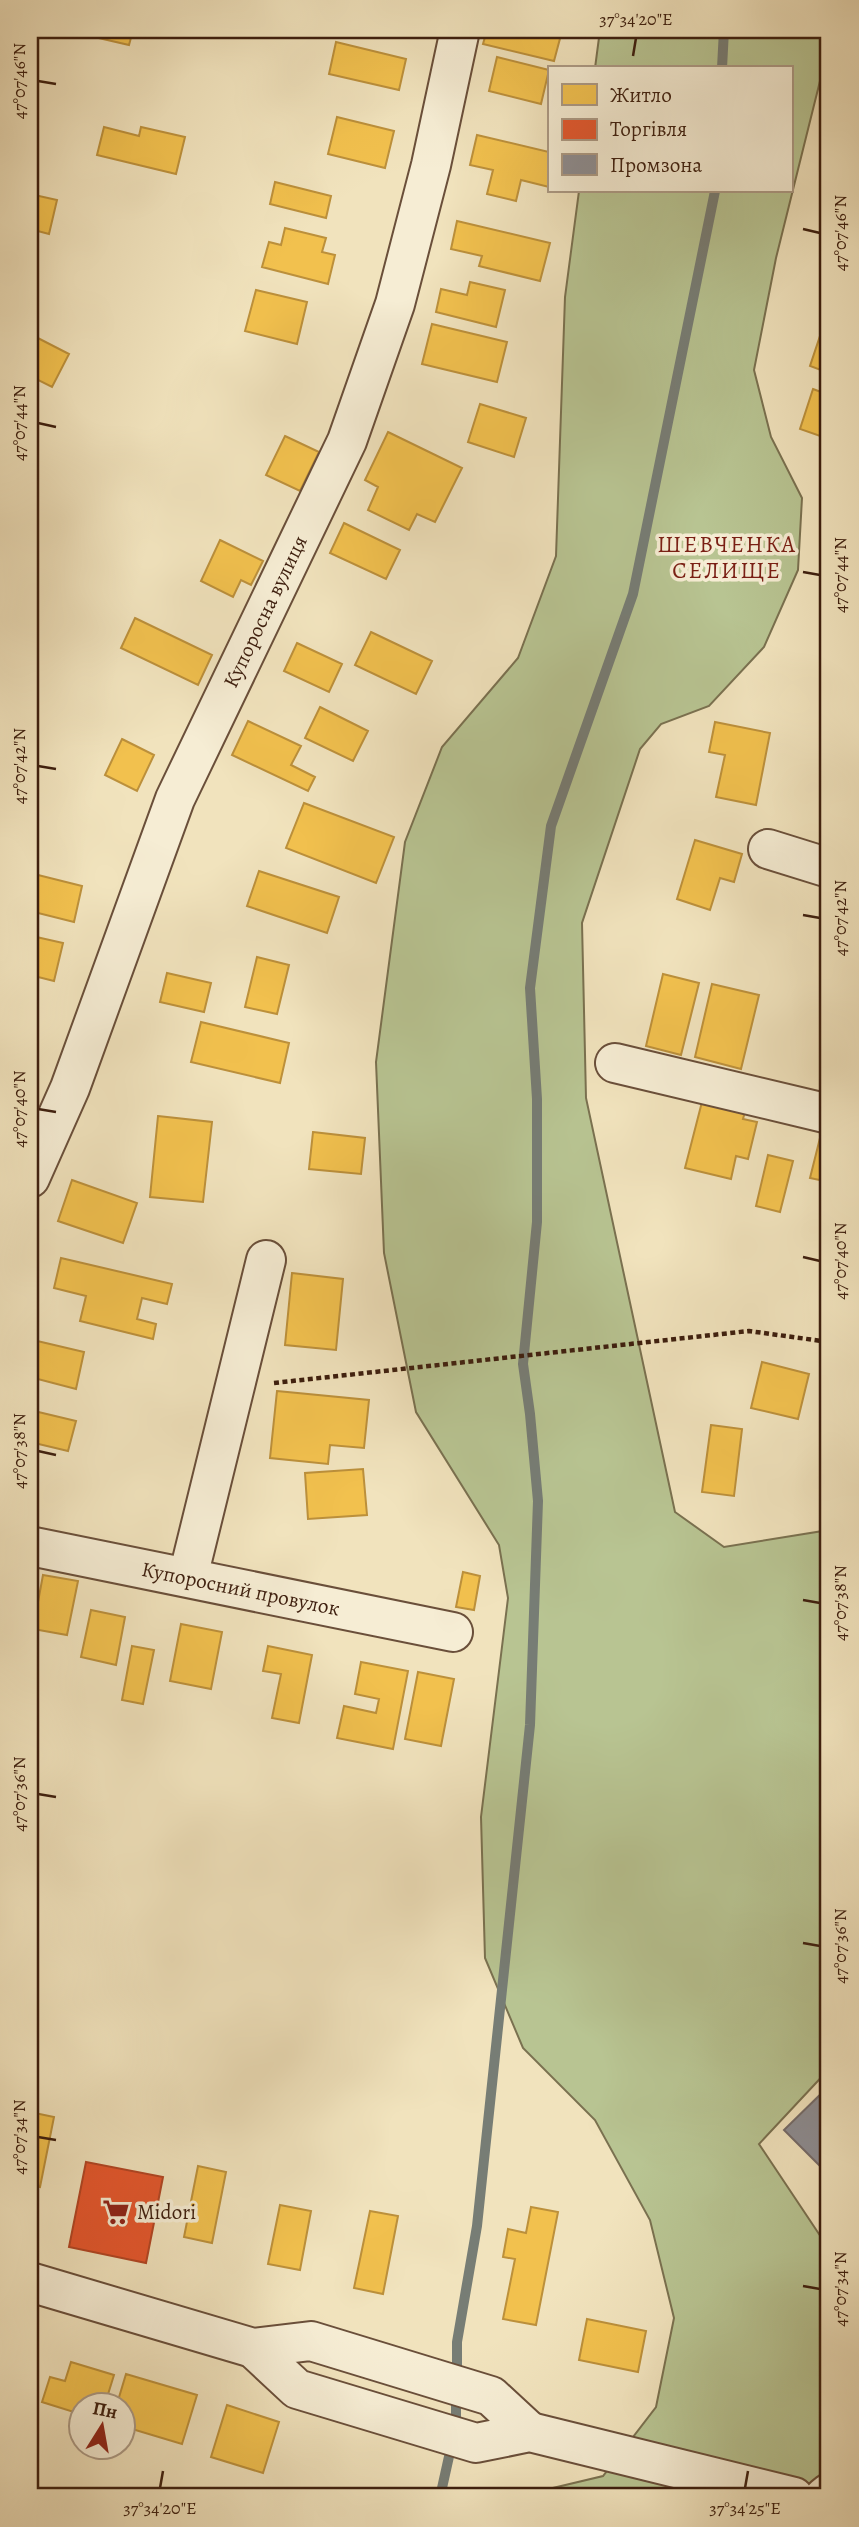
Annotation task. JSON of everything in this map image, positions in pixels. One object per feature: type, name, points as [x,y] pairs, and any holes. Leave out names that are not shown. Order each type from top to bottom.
[{"type":"street","name":"Купоросна вулиця","points":[[30,1178],[69,1088],[175,799],[347,441],[395,304],[431,164],[460,30]]},
{"type":"street","points":[[768,849],[829,868]]},
{"type":"street","points":[[615,1063],[829,1114]]},
{"type":"street","points":[[188,1577],[266,1260]]},
{"type":"street","name":"Купоросний провулок","points":[[30,1546],[453,1632]]},
{"type":"street","points":[[30,2282],[253,2348],[312,2341],[491,2396],[530,2432]]},
{"type":"street","points":[[253,2348],[297,2389],[476,2444],[530,2432],[794,2497]]},
{"type":"street","points":[[824,2497],[829,2493]]},
{"type":"path","points":[[234,1388],[749,1331],[829,1342]]},
{"type":"green space","points":[[600,30],[829,30],[820,81],[776,258],[754,370],[771,437],[802,498],[798,570],[764,647],[709,706],[661,724],[640,749],[582,923],[586,1098],[675,1512],[724,1547],[829,1530],[829,2069],[759,2144],[829,2249],[829,2497],[515,2497],[603,2476],[656,2407],[674,2318],[650,2220],[595,2120],[523,2048],[485,1958],[481,1817],[508,1598],[499,1545],[416,1412],[384,1253],[376,1062],[405,842],[442,747],[518,658],[556,556],[565,297],[579,192],[792,192],[792,66],[595,66]]},
{"type":"green space","points":[[453,2489],[515,2497],[438,2497]]},
{"type":"building: Житло","points":[[64,30],[133,30],[129,45]]},
{"type":"building: Житло","points":[[487,30],[562,31],[554,61],[483,44]]},
{"type":"building: Житло","points":[[336,42],[406,59],[399,90],[329,74]]},
{"type":"building: Житло","points":[[497,57],[548,70],[541,104],[489,91]]},
{"type":"building: Житло","points":[[337,117],[394,131],[385,168],[328,154]]},
{"type":"building: Житло","points":[[104,127],[139,136],[141,127],[185,137],[176,174],[97,155]]},
{"type":"building: Житло","points":[[477,135],[548,152],[548,187],[521,180],[516,201],[487,194],[493,170],[470,165]]},
{"type":"building: Житло","points":[[275,182],[331,196],[326,218],[270,204]]},
{"type":"building: Житло","points":[[30,194],[57,200],[49,234],[30,229]]},
{"type":"building: Житло","points":[[457,221],[550,243],[540,281],[479,266],[482,256],[451,249]]},
{"type":"building: Житло","points":[[285,228],[326,238],[322,252],[335,255],[328,284],[262,267],[269,242],[281,245]]},
{"type":"building: Житло","points":[[470,282],[505,290],[496,327],[436,312],[441,289],[467,295]]},
{"type":"building: Житло","points":[[256,290],[307,302],[297,344],[245,331]]},
{"type":"building: Житло","points":[[432,324],[507,342],[497,382],[422,364]]},
{"type":"building: Житло","points":[[821,333],[829,335],[829,373],[810,366]]},
{"type":"building: Житло","points":[[30,334],[69,354],[52,387],[30,376]]},
{"type":"building: Житло","points":[[813,389],[829,395],[829,426],[827,425],[823,437],[800,429]]},
{"type":"building: Житло","points":[[480,404],[526,418],[514,457],[468,442]]},
{"type":"building: Житло","points":[[388,432],[462,468],[435,522],[417,514],[409,530],[368,510],[378,487],[365,480]]},
{"type":"building: Житло","points":[[285,436],[319,452],[300,491],[266,475]]},
{"type":"building: Житло","points":[[344,523],[400,550],[386,579],[330,553]]},
{"type":"building: Житло","points":[[220,540],[263,561],[251,585],[241,580],[233,597],[201,581]]},
{"type":"building: Житло","points":[[135,618],[212,655],[198,685],[121,648]]},
{"type":"building: Житло","points":[[371,632],[432,661],[416,694],[355,665]]},
{"type":"building: Житло","points":[[297,643],[342,664],[329,692],[284,671]]},
{"type":"building: Житло","points":[[320,707],[368,731],[353,761],[305,738]]},
{"type":"building: Житло","points":[[248,721],[301,746],[291,765],[315,777],[308,791],[232,755]]},
{"type":"building: Житло","points":[[715,722],[770,733],[756,805],[716,797],[725,755],[709,752]]},
{"type":"building: Житло","points":[[122,739],[154,755],[137,791],[105,775]]},
{"type":"building: Житло","points":[[304,803],[394,837],[376,883],[286,848]]},
{"type":"building: Житло","points":[[695,840],[742,854],[734,882],[720,878],[710,910],[677,899]]},
{"type":"building: Житло","points":[[259,871],[339,897],[327,933],[247,906]]},
{"type":"building: Житло","points":[[30,873],[82,886],[74,922],[30,911]]},
{"type":"building: Житло","points":[[32,936],[63,943],[54,981],[30,975]]},
{"type":"building: Житло","points":[[257,957],[289,965],[277,1014],[245,1007]]},
{"type":"building: Житло","points":[[167,973],[211,983],[204,1012],[160,1002]]},
{"type":"building: Житло","points":[[663,974],[699,983],[681,1055],[646,1046]]},
{"type":"building: Житло","points":[[712,984],[759,995],[741,1069],[695,1057]]},
{"type":"building: Житло","points":[[201,1022],[289,1043],[280,1083],[191,1062]]},
{"type":"building: Житло","points":[[703,1098],[746,1108],[743,1119],[757,1122],[748,1159],[736,1156],[731,1179],[685,1168]]},
{"type":"building: Житло","points":[[158,1116],[212,1122],[203,1202],[150,1197]]},
{"type":"building: Житло","points":[[822,1130],[829,1132],[829,1182],[810,1178]]},
{"type":"building: Житло","points":[[313,1132],[365,1138],[361,1174],[309,1169]]},
{"type":"building: Житло","points":[[768,1155],[793,1161],[780,1212],[756,1206]]},
{"type":"building: Житло","points":[[72,1180],[137,1203],[123,1243],[58,1221]]},
{"type":"building: Житло","points":[[61,1258],[172,1284],[167,1304],[142,1298],[137,1319],[156,1324],[153,1339],[80,1321],[86,1296],[54,1288]]},
{"type":"building: Житло","points":[[292,1273],[343,1279],[336,1350],[285,1345]]},
{"type":"building: Житло","points":[[33,1340],[84,1352],[76,1389],[30,1377]]},
{"type":"building: Житло","points":[[762,1362],[809,1374],[798,1419],[751,1408]]},
{"type":"building: Житло","points":[[277,1391],[369,1400],[364,1448],[330,1445],[328,1464],[270,1458]]},
{"type":"building: Житло","points":[[30,1410],[76,1421],[68,1451],[30,1442]]},
{"type":"building: Житло","points":[[711,1425],[742,1429],[734,1496],[702,1492]]},
{"type":"building: Житло","points":[[363,1469],[367,1515],[308,1519],[305,1473]]},
{"type":"building: Житло","points":[[463,1572],[480,1576],[474,1610],[456,1607]]},
{"type":"building: Житло","points":[[43,1575],[78,1581],[67,1635],[33,1629]]},
{"type":"building: Житло","points":[[91,1610],[125,1617],[116,1665],[81,1657]]},
{"type":"building: Житло","points":[[181,1624],[222,1632],[211,1689],[170,1681]]},
{"type":"building: Житло","points":[[132,1646],[154,1650],[143,1704],[122,1700]]},
{"type":"building: Житло","points":[[268,1646],[312,1655],[299,1723],[272,1718],[281,1674],[263,1671]]},
{"type":"building: Житло","points":[[361,1662],[408,1671],[393,1749],[337,1738],[344,1706],[376,1713],[379,1699],[355,1694]]},
{"type":"building: Житло","points":[[418,1672],[454,1679],[441,1746],[405,1739]]},
{"type":"building: Житло","points":[[30,2112],[54,2117],[40,2187],[30,2185]]},
{"type":"building: Житло","points":[[198,2166],[226,2172],[212,2243],[184,2237]]},
{"type":"building: Житло","points":[[280,2205],[311,2211],[300,2270],[268,2264]]},
{"type":"building: Житло","points":[[531,2207],[558,2212],[536,2325],[503,2319],[515,2259],[503,2257],[508,2229],[526,2233]]},
{"type":"building: Житло","points":[[370,2211],[398,2216],[383,2294],[354,2288]]},
{"type":"building: Житло","points":[[587,2319],[646,2331],[638,2372],[579,2360]]},
{"type":"building: Житло","points":[[71,2362],[114,2375],[109,2390],[66,2390],[66,2410],[42,2402],[50,2377],[65,2381]]},
{"type":"building: Житло","points":[[126,2374],[197,2395],[182,2444],[136,2430],[136,2390],[121,2390]]},
{"type":"building: Житло","points":[[227,2405],[279,2422],[263,2473],[211,2457]]},
{"type":"building: Торгівля","points":[[86,2162],[163,2177],[146,2263],[69,2247]]},
{"type":"building: Промзона","points":[[829,2086],[829,2165],[824,2170],[784,2130]]},
{"type":"waterway","points":[[722,66],[724,30]]},
{"type":"waterway","points":[[457,2377],[457,2342],[477,2226],[530,1725],[538,1501],[523,1364],[537,1222],[537,1099],[530,988],[551,826],[633,594],[715,192]]},
{"type":"waterway","points":[[440,2497],[456,2425],[456,2393]]},
{"type":"place","name":"Midori","points":[[116,2212]]},
{"type":"district","name":"ШЕВЧЕНКА СЕЛИЩЕ","points":[[727,557]]}]
